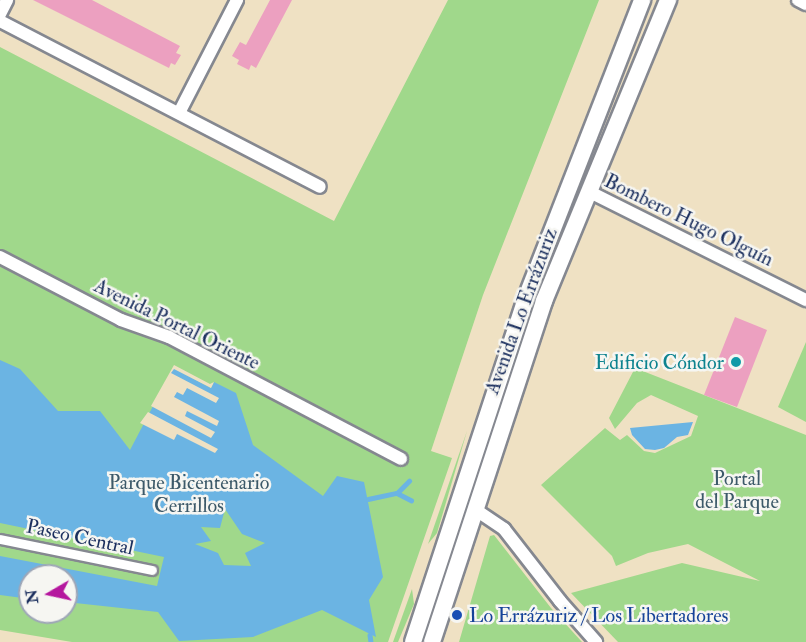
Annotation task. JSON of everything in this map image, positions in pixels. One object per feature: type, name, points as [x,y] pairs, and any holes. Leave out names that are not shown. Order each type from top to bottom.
[{"type":"main road","name":"Avenida Lo Errázuriz","points":[[413,642],[522,309],[642,0]]},
{"type":"main road","name":"Avenida Lo Errázuriz","points":[[432,642],[544,301],[668,0]]},
{"type":"street","points":[[0,14],[7,0]]},
{"type":"street","points":[[179,113],[237,0]]},
{"type":"street","points":[[798,0],[806,4]]},
{"type":"street","points":[[0,21],[320,187]]},
{"type":"street","name":"Bombero Hugo Olguín","points":[[588,191],[806,300]]},
{"type":"street","name":"Avenida Portal Oriente","points":[[0,257],[121,320],[169,337],[401,459]]},
{"type":"street","points":[[476,510],[504,529],[560,601],[597,642]]},
{"type":"street","name":"Paseo Central","points":[[0,539],[152,570]]},
{"type":"green space","name":"Parque Bicentenario Cerrillos","points":[[448,0],[599,0],[483,295],[431,451],[452,458],[388,642],[72,642],[0,630],[0,47],[334,221]]},
{"type":"green space","points":[[806,342],[806,422],[778,407]]},
{"type":"green space","name":"Portal del Parque","points":[[635,368],[806,435],[806,642],[618,642],[571,593],[682,563],[760,581],[688,544],[648,553],[616,566],[612,556],[541,485],[605,428],[620,440],[627,435],[644,451],[655,453],[691,436],[698,416],[651,395],[637,403],[615,429],[609,418]]},
{"type":"green space","points":[[467,431],[437,533],[428,544]]},
{"type":"green space","points":[[494,535],[551,608],[582,642],[459,642],[490,536]]},
{"type":"green space","points":[[412,589],[414,604],[398,642],[393,642]]},
{"type":"water","points":[[0,360],[20,369],[58,411],[100,411],[130,450],[173,368],[211,388],[214,382],[236,393],[253,445],[323,496],[337,476],[364,482],[383,577],[369,600],[376,637],[322,610],[253,637],[179,641],[158,612],[78,603],[78,571],[157,586],[164,557],[0,523]],"holes":[[[225,509],[242,534],[265,543],[245,553],[251,566],[224,565],[218,553],[195,544],[211,541],[201,527],[220,528]]]},
{"type":"water","points":[[693,422],[688,435],[677,437],[664,448],[655,450],[645,449],[632,435],[630,428]]},
{"type":"water","points":[[0,556],[42,564],[18,564],[18,597],[0,595]]},
{"type":"pier","points":[[174,365],[210,384],[214,382],[211,388],[174,369],[171,373],[219,398],[216,403],[187,388],[183,395],[177,392],[174,397],[219,421],[217,426],[187,411],[185,416],[215,432],[211,438],[151,406]]},
{"type":"pier","points":[[148,412],[218,449],[215,453],[177,434],[174,440],[140,423]]},
{"type":"building","points":[[33,0],[92,0],[180,46],[176,53],[181,55],[175,65],[171,63],[169,68]]},
{"type":"building","points":[[270,0],[292,0],[256,68],[251,65],[249,70],[237,64],[239,60],[232,56],[240,42],[246,45]]},
{"type":"building","name":"Edificio Cóndor","points":[[735,317],[767,330],[737,407],[704,395]]},
{"type":"waterway","points":[[368,499],[397,493],[409,481]]},
{"type":"waterway","points":[[397,493],[411,500]]},
{"type":"waterway","points":[[370,635],[371,642]]},
{"type":"place","name":"Edificio Cóndor","points":[[736,362]]},
{"type":"place","name":"Lo Errázuriz / Los Libertadores","points":[[457,615]]}]
